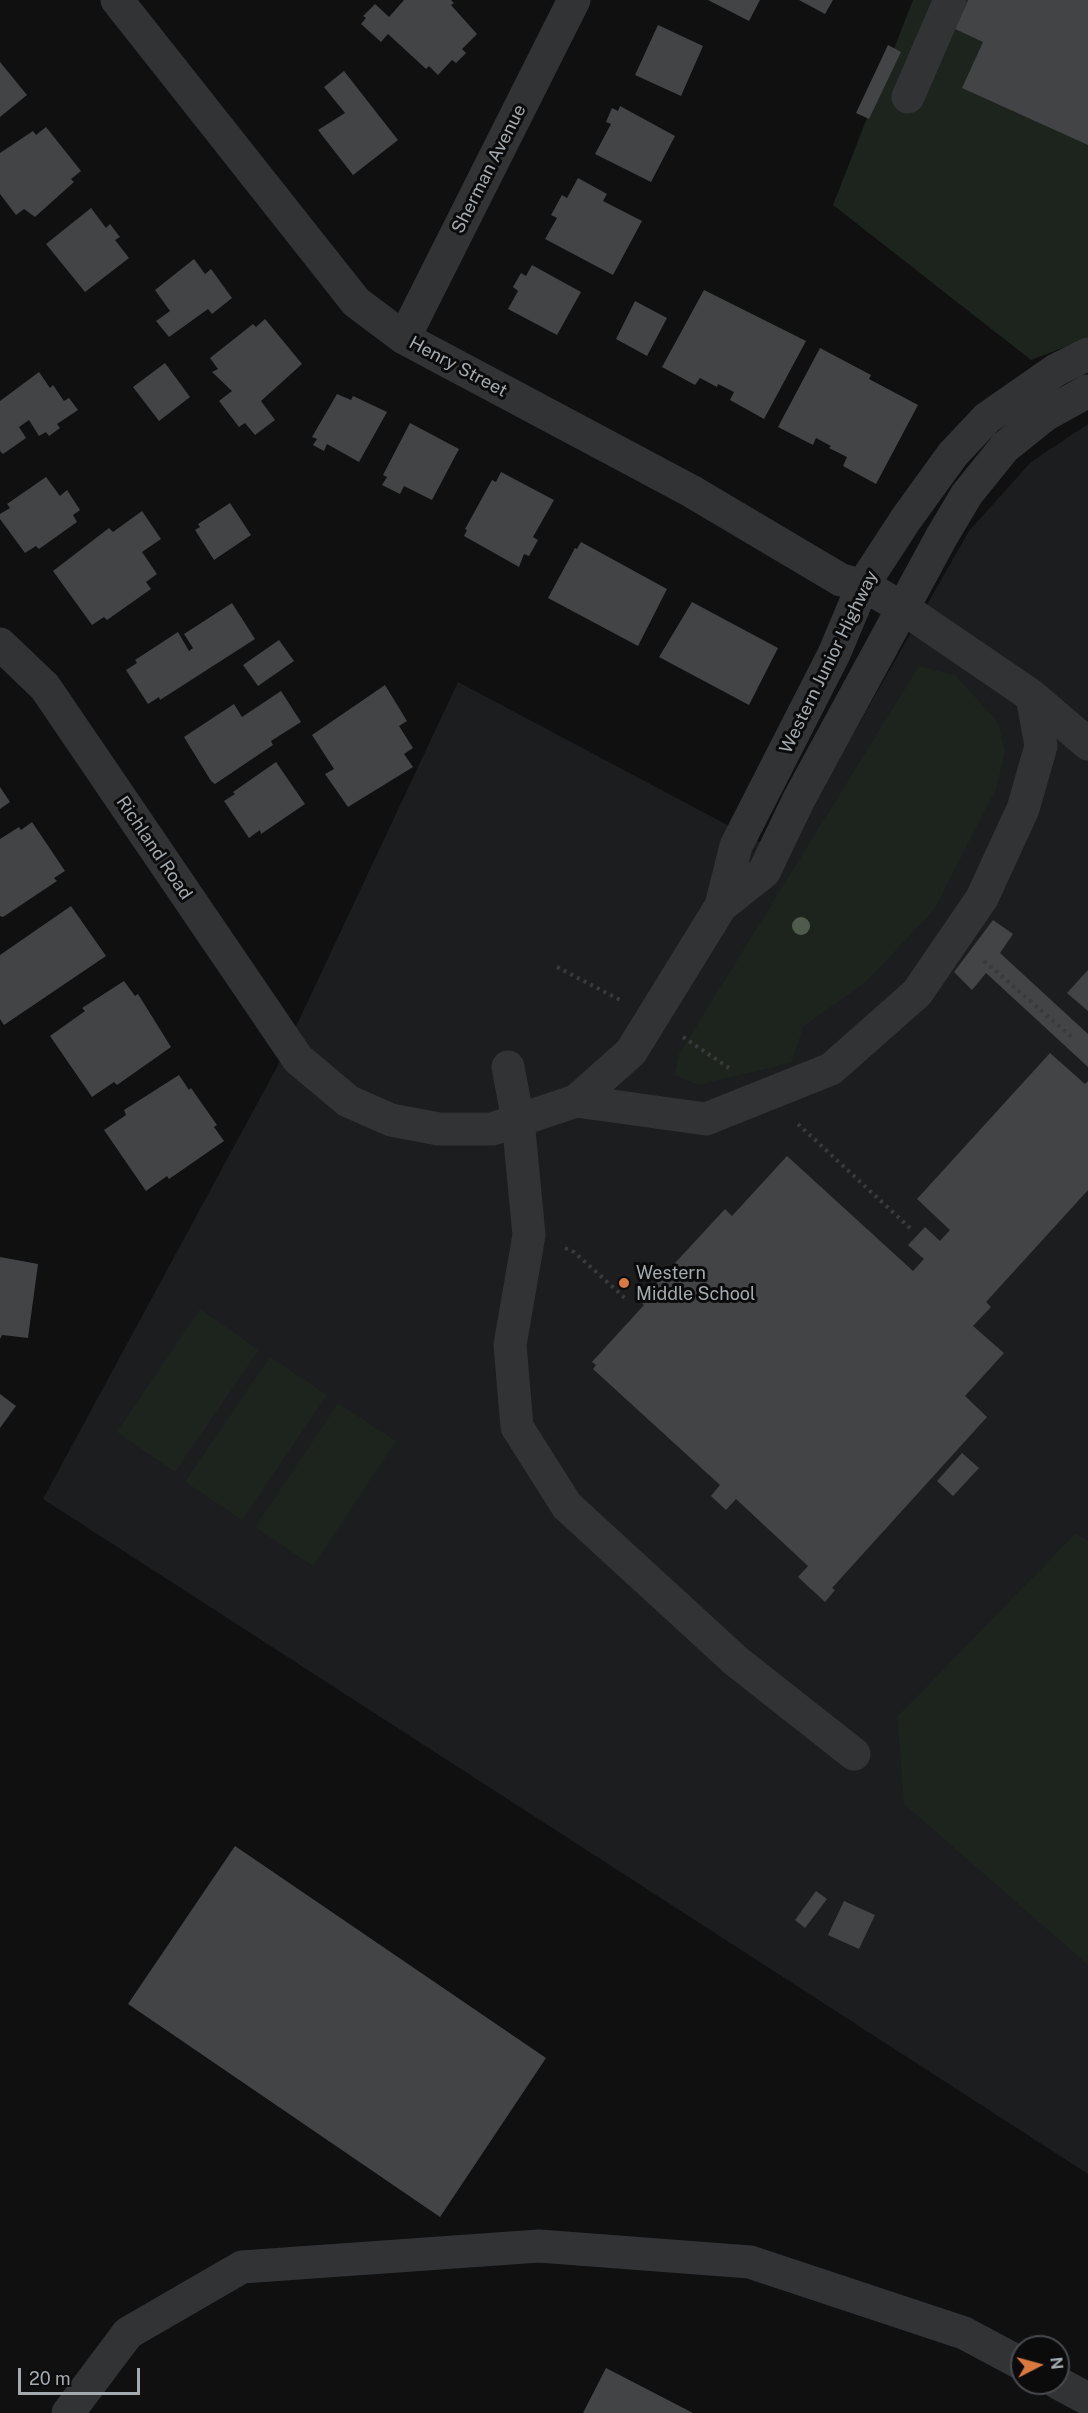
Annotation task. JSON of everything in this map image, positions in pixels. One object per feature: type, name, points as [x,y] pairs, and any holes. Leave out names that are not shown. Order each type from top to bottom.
[{"type":"street","name":"Henry Street","points":[[117,0],[356,302],[404,338],[691,491],[841,580],[863,585],[903,608],[1032,696],[1084,736]]},
{"type":"street","name":"Sherman Avenue","points":[[404,338],[574,0]]},
{"type":"street","points":[[908,97],[950,0]]},
{"type":"street","name":"Western Junior Highway","points":[[298,1059],[348,1101],[391,1120],[439,1129],[492,1129],[576,1101],[631,1052],[721,906],[736,846],[834,654],[863,585],[906,519],[953,454],[987,418],[1056,370],[1088,354]]},
{"type":"street","name":"Western Junior Highway","points":[[721,906],[764,872],[799,799],[967,494],[1005,447],[1045,415],[1088,391]]},
{"type":"street","name":"Richland Road","points":[[0,644],[45,687],[298,1059]]},
{"type":"street","points":[[576,1101],[706,1119],[831,1069],[917,993],[982,898],[1023,809],[1041,746],[1032,696]]},
{"type":"street","points":[[507,1067],[518,1120],[529,1236],[510,1345],[517,1427],[567,1506],[736,1661],[854,1754]]},
{"type":"street","points":[[68,2413],[128,2333],[242,2267],[539,2246],[750,2262],[964,2333],[1010,2358]]},
{"type":"street","points":[[1070,2389],[1088,2399]]},
{"type":"path","points":[[955,937],[1074,1039]]},
{"type":"path","points":[[529,1236],[574,1252],[626,1299]]},
{"type":"shaded area","points":[[913,0],[1088,0],[1088,338],[1031,360],[833,205]]},
{"type":"shaded area","name":"Western Middle School","points":[[1088,424],[1088,2174],[43,1499],[277,1067],[458,682],[784,855],[969,531],[1031,462]]},
{"type":"shaded area","points":[[919,666],[955,675],[998,722],[1005,750],[997,787],[934,910],[866,982],[804,1026],[791,1063],[698,1085],[675,1075],[679,1054]]},
{"type":"shaded area","points":[[200,1309],[259,1350],[175,1472],[117,1432]]},
{"type":"shaded area","points":[[270,1357],[327,1395],[242,1520],[185,1482]]},
{"type":"shaded area","points":[[338,1403],[396,1441],[313,1566],[255,1527]]},
{"type":"shaded area","points":[[1076,1533],[1088,1541],[1088,1965],[904,1804],[897,1717]]},
{"type":"building","points":[[404,0],[451,0],[454,3],[451,5],[477,34],[462,49],[466,53],[456,63],[452,60],[438,75],[429,66],[426,69],[388,34],[381,42],[361,24],[366,18],[363,16],[375,4],[389,17]]},
{"type":"building","points":[[708,0],[760,0],[749,21]]},
{"type":"building","points":[[799,0],[833,0],[825,14]]},
{"type":"building","points":[[968,0],[1088,0],[1088,145],[962,88],[983,42],[955,29]]},
{"type":"building","points":[[658,25],[703,46],[681,96],[635,75]]},
{"type":"building","points":[[888,45],[901,52],[869,119],[856,113]]},
{"type":"building","points":[[0,62],[27,95],[0,117]]},
{"type":"building","points":[[344,71],[398,140],[353,175],[318,130],[345,113],[324,87]]},
{"type":"building","points":[[620,106],[675,136],[651,182],[595,154],[611,124],[606,122],[612,108],[618,111]]},
{"type":"building","points":[[46,127],[81,171],[71,179],[74,182],[35,217],[24,209],[16,215],[0,194],[0,153],[33,131],[36,135]]},
{"type":"building","points":[[578,178],[607,194],[603,201],[642,221],[613,275],[545,239],[557,218],[551,215],[562,195],[567,198]]},
{"type":"building","points":[[91,208],[106,228],[110,224],[120,237],[115,240],[129,258],[85,292],[46,244]]},
{"type":"building","points":[[194,259],[205,274],[211,269],[232,298],[212,314],[208,309],[169,337],[156,321],[170,311],[155,290]]},
{"type":"building","points":[[532,265],[581,292],[557,335],[508,309],[518,291],[513,287],[521,273],[526,276]]},
{"type":"building","points":[[704,290],[806,341],[764,419],[730,400],[734,392],[718,384],[717,387],[700,378],[695,385],[662,367]]},
{"type":"building","points":[[635,301],[667,318],[647,356],[616,339]]},
{"type":"building","points":[[265,319],[302,364],[261,401],[275,420],[255,435],[245,423],[239,427],[219,401],[232,391],[212,372],[218,369],[210,358],[253,324],[256,327]]},
{"type":"building","points":[[820,348],[871,375],[869,379],[918,405],[876,484],[843,466],[847,457],[829,448],[831,446],[816,438],[813,445],[778,427]]},
{"type":"building","points":[[165,363],[190,397],[159,421],[133,387]]},
{"type":"building","points":[[39,372],[50,388],[53,385],[64,401],[69,398],[78,410],[57,424],[60,428],[49,436],[46,432],[39,436],[29,420],[19,427],[26,438],[3,454],[0,451],[0,401]]},
{"type":"building","points":[[337,394],[351,400],[353,396],[387,412],[359,462],[327,444],[324,451],[313,445],[317,439],[312,437]]},
{"type":"building","points":[[410,423],[459,449],[432,500],[404,486],[400,494],[382,485],[387,477],[383,475]]},
{"type":"building","points":[[501,472],[554,500],[533,537],[538,540],[529,556],[524,554],[519,567],[464,536],[467,530],[465,529],[492,480],[496,482]]},
{"type":"building","points":[[46,477],[60,496],[67,490],[80,510],[73,515],[77,522],[39,549],[36,546],[25,553],[0,519],[0,514],[10,508],[7,504]]},
{"type":"building","points":[[230,503],[251,535],[214,560],[195,530],[200,527],[198,524]]},
{"type":"building","points":[[142,511],[161,539],[142,552],[157,574],[146,582],[151,589],[107,620],[104,617],[92,625],[53,571],[109,528],[113,532]]},
{"type":"building","points":[[581,542],[667,589],[638,646],[548,598],[575,548],[577,549]]},
{"type":"building","points":[[692,602],[778,648],[749,705],[659,657]]},
{"type":"building","points":[[232,603],[255,639],[160,700],[159,697],[148,704],[126,670],[137,663],[135,660],[178,632],[189,651],[193,648],[184,634]]},
{"type":"building","points":[[279,640],[294,661],[258,686],[243,665]]},
{"type":"building","points":[[385,685],[407,721],[399,726],[413,748],[404,754],[413,767],[348,807],[325,774],[334,769],[312,735]]},
{"type":"building","points":[[281,691],[301,722],[271,741],[273,745],[215,784],[184,737],[234,704],[242,717]]},
{"type":"building","points":[[276,762],[305,804],[261,834],[260,830],[249,838],[224,801],[235,794],[233,792]]},
{"type":"building","points":[[0,787],[10,802],[0,809]]},
{"type":"building","points":[[32,822],[65,871],[54,878],[57,881],[3,917],[0,916],[0,839],[19,827],[21,830]]},
{"type":"building","points":[[71,906],[106,956],[4,1025],[0,1019],[0,955]]},
{"type":"building","points":[[993,920],[1013,934],[1000,953],[1088,1034],[1088,1067],[986,973],[972,990],[954,972]]},
{"type":"building","points":[[1088,970],[1088,1011],[1067,993]]},
{"type":"building","points":[[124,981],[135,996],[138,994],[171,1047],[117,1085],[114,1082],[92,1097],[50,1036],[85,1011],[82,1008]]},
{"type":"building","points":[[1050,1053],[1085,1084],[1088,1081],[1088,1190],[986,1302],[991,1307],[973,1326],[1004,1353],[965,1396],[987,1417],[832,1588],[835,1590],[825,1602],[798,1577],[808,1566],[736,1499],[726,1510],[711,1496],[720,1485],[593,1369],[596,1365],[592,1362],[644,1305],[640,1301],[725,1209],[732,1216],[787,1156],[913,1271],[924,1259],[908,1245],[925,1227],[940,1241],[950,1230],[917,1199]]},
{"type":"building","points":[[179,1075],[217,1125],[214,1127],[224,1141],[169,1179],[167,1176],[146,1191],[104,1130],[126,1115],[124,1110]]},
{"type":"building","points":[[0,1257],[38,1264],[28,1338],[2,1335],[0,1339]]},
{"type":"building","points":[[0,1394],[16,1406],[0,1428]]},
{"type":"building","points":[[962,1453],[979,1468],[953,1496],[937,1481]]},
{"type":"building","points":[[235,1846],[546,2058],[440,2217],[128,2004]]},
{"type":"building","points":[[816,1891],[827,1899],[805,1928],[795,1920]]},
{"type":"building","points":[[844,1901],[875,1915],[859,1949],[828,1935]]},
{"type":"building","points":[[606,2368],[693,2413],[583,2413]]},
{"type":"place","name":"Western Middle School","points":[[624,1283]]}]
